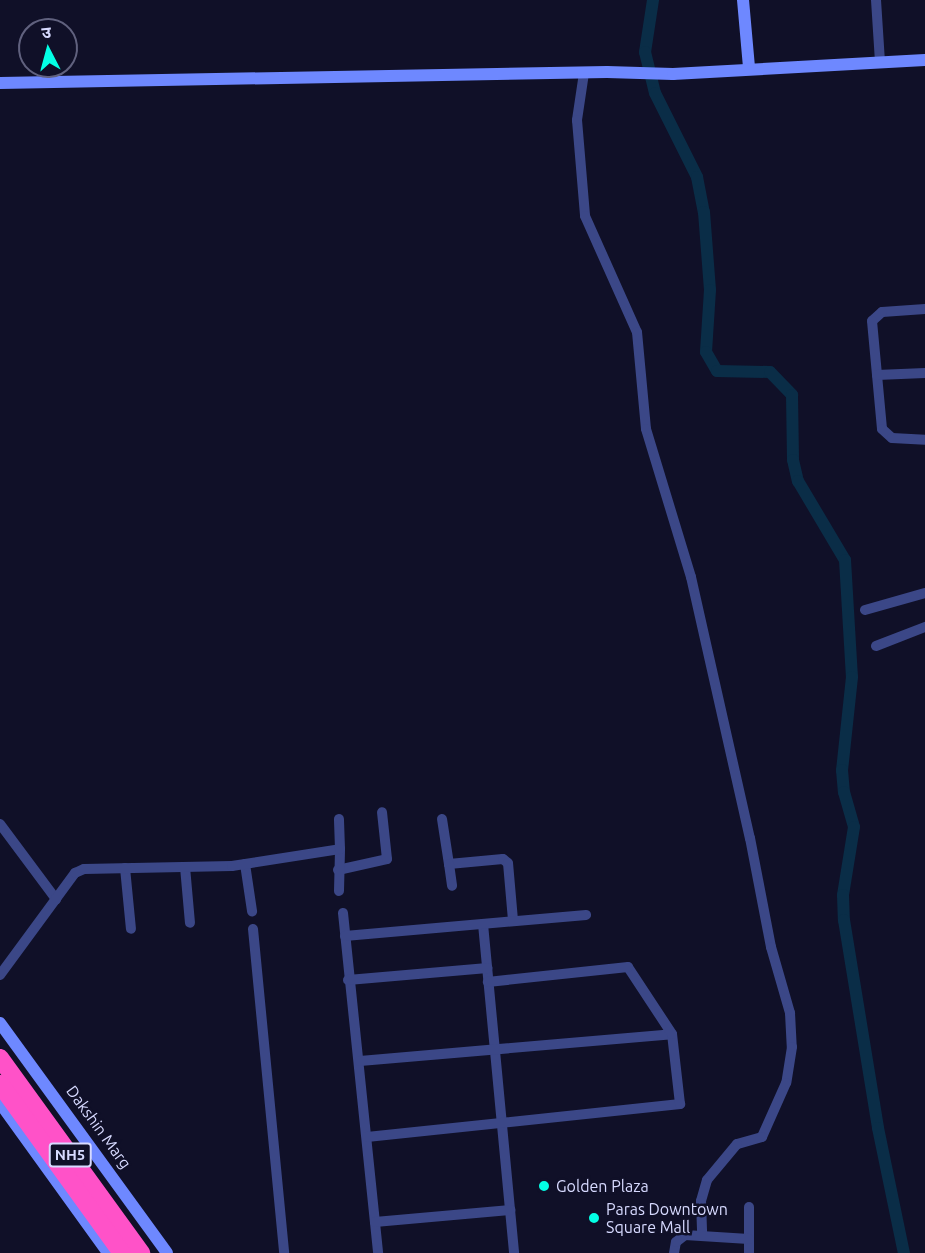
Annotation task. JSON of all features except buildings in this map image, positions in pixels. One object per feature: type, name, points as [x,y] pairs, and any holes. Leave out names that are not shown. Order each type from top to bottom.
[{"type":"highway","name":"NH5","points":[[0,1058],[141,1253]]},
{"type":"highway","name":"NH5","points":[[0,1084],[122,1253]]},
{"type":"street","points":[[743,0],[749,68]]},
{"type":"street","points":[[876,0],[880,62]]},
{"type":"street","points":[[0,83],[607,72],[673,74],[880,62],[924,63]]},
{"type":"street","points":[[584,73],[577,120],[585,216],[637,332],[646,429],[691,577],[750,838],[771,947],[790,1013],[792,1047],[786,1083],[762,1137],[737,1144],[707,1180],[701,1201],[702,1235]]},
{"type":"street","points":[[925,309],[876,315],[872,321],[882,429],[885,435],[925,440]]},
{"type":"street","points":[[877,375],[925,373]]},
{"type":"street","points":[[865,610],[925,593]]},
{"type":"street","points":[[876,646],[925,627]]},
{"type":"street","points":[[338,870],[387,859],[382,812]]},
{"type":"street","points":[[339,819],[339,891]]},
{"type":"street","points":[[442,819],[452,886]]},
{"type":"street","points":[[0,824],[56,898]]},
{"type":"street","points":[[0,975],[75,873],[125,868],[245,864],[340,849]]},
{"type":"street","points":[[449,864],[503,860],[508,863],[513,921]]},
{"type":"street","points":[[245,864],[252,911]]},
{"type":"street","points":[[185,867],[190,923]]},
{"type":"street","points":[[125,868],[131,929]]},
{"type":"street","points":[[343,913],[348,980],[360,1061],[378,1253]]},
{"type":"street","points":[[345,936],[586,915]]},
{"type":"street","points":[[483,924],[514,1253]]},
{"type":"street","points":[[253,929],[284,1253]]},
{"type":"street","points":[[367,1137],[680,1104],[672,1034],[628,967],[488,982]]},
{"type":"street","points":[[348,980],[487,968]]},
{"type":"street","name":"Dakshin Marg","points":[[0,1023],[167,1253]]},
{"type":"street","points":[[360,1061],[672,1034]]},
{"type":"street","name":"NH5","points":[[0,1103],[108,1253]]},
{"type":"street","points":[[33,1148],[69,1118]]},
{"type":"street","points":[[749,1207],[749,1253]]},
{"type":"street","points":[[375,1222],[510,1210]]},
{"type":"street","points":[[674,1253],[679,1237],[702,1235],[749,1239]]},
{"type":"waterway","points":[[653,0],[645,52],[655,93],[697,177],[704,212],[710,290],[706,352],[717,371],[770,372],[792,395],[793,460],[798,481],[845,560],[852,677],[842,770],[844,792],[854,827],[843,895],[844,920],[878,1128],[904,1253]]},
{"type":"place","name":"Golden Plaza","points":[[544,1186]]},
{"type":"place","name":"Paras Downtown Square Mall","points":[[594,1218]]}]
